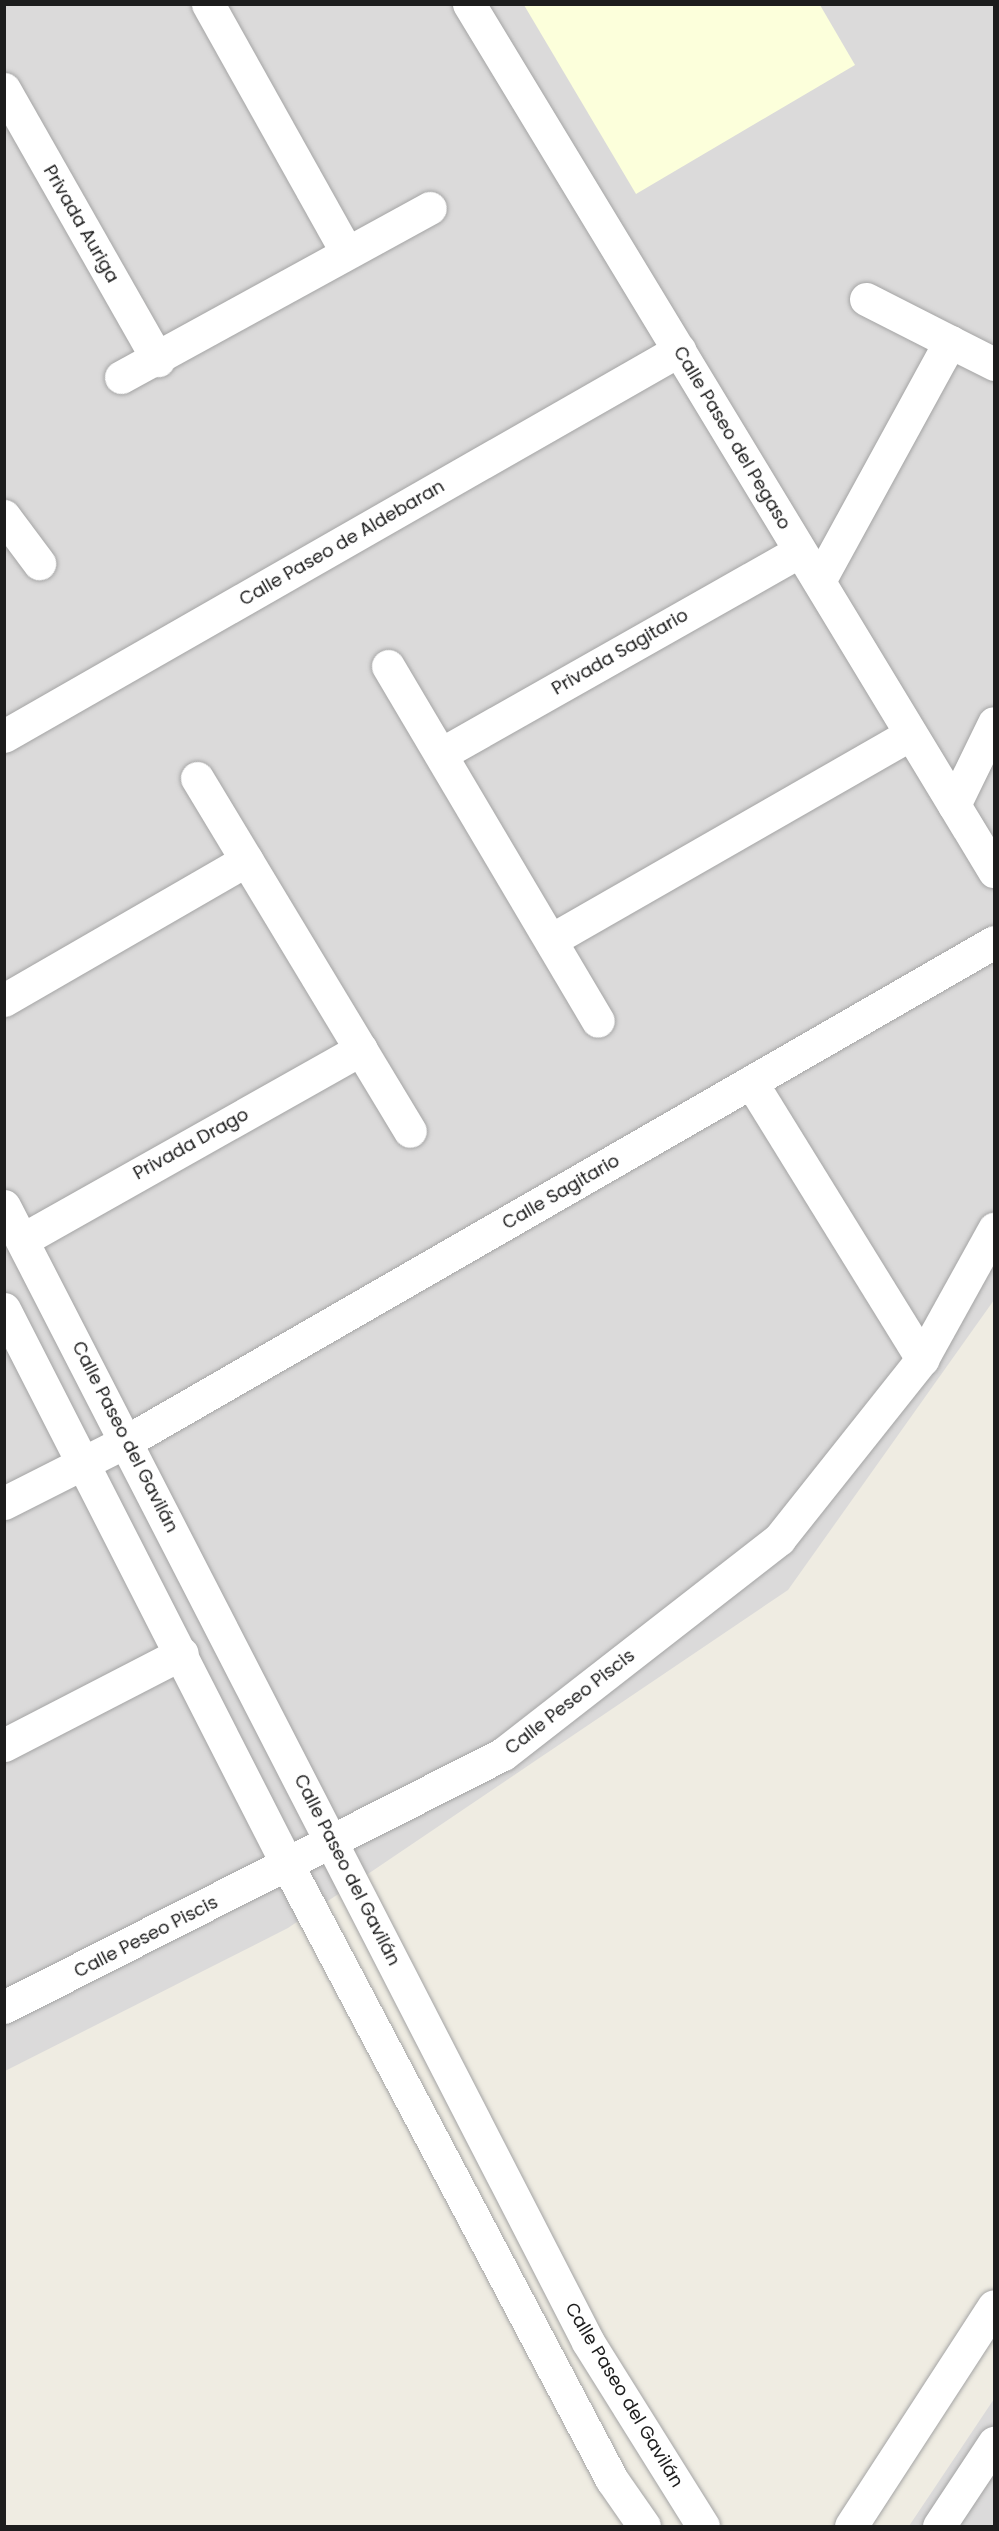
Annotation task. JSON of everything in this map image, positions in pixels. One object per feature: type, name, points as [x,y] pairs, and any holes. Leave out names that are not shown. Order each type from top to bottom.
[{"type":"street","points":[[208,4],[346,251]]},
{"type":"street","name":"Calle Paseo del Pegaso","points":[[469,4],[994,871]]},
{"type":"street","name":"Privada Auriga","points":[[4,89],[158,360]]},
{"type":"street","points":[[121,377],[158,360],[346,251],[430,208]]},
{"type":"street","points":[[866,299],[994,364]]},
{"type":"street","points":[[819,581],[950,342]]},
{"type":"street","name":"Calle Paseo de Aldebaran","points":[[4,736],[679,351]]},
{"type":"street","points":[[4,516],[39,563]]},
{"type":"street","name":"Privada Sagitario","points":[[441,754],[800,551]]},
{"type":"street","points":[[388,666],[598,1020]]},
{"type":"street","points":[[954,805],[994,723]]},
{"type":"street","points":[[551,940],[910,734]]},
{"type":"street","points":[[197,778],[410,1131]]},
{"type":"street","points":[[4,1000],[246,860]]},
{"type":"street","name":"Calle Sagitario","points":[[4,1503],[128,1441],[994,942]]},
{"type":"street","name":"Privada Drago","points":[[22,1240],[361,1049]]},
{"type":"street","points":[[751,1082],[922,1359]]},
{"type":"street","name":"Calle Paseo del Gavilán","points":[[4,1206],[128,1441],[588,2342],[703,2526]]},
{"type":"street","name":"Calle Peseo Piscis","points":[[4,2007],[334,1843],[503,1754],[778,1539],[922,1359],[994,1228]]},
{"type":"street","points":[[4,1309],[182,1653],[288,1866],[606,2469],[644,2526]]},
{"type":"street","points":[[4,1744],[182,1653]]},
{"type":"street","points":[[851,2526],[994,2306]]},
{"type":"street","points":[[939,2526],[994,2444]]},
{"type":"shaded area","points":[[5,5],[994,5],[994,1300],[788,1590],[288,1928],[5,2071]]},
{"type":"shaded area","points":[[524,5],[820,5],[855,65],[636,194]]},
{"type":"shaded area","points":[[994,2399],[994,2526],[909,2526]]}]
